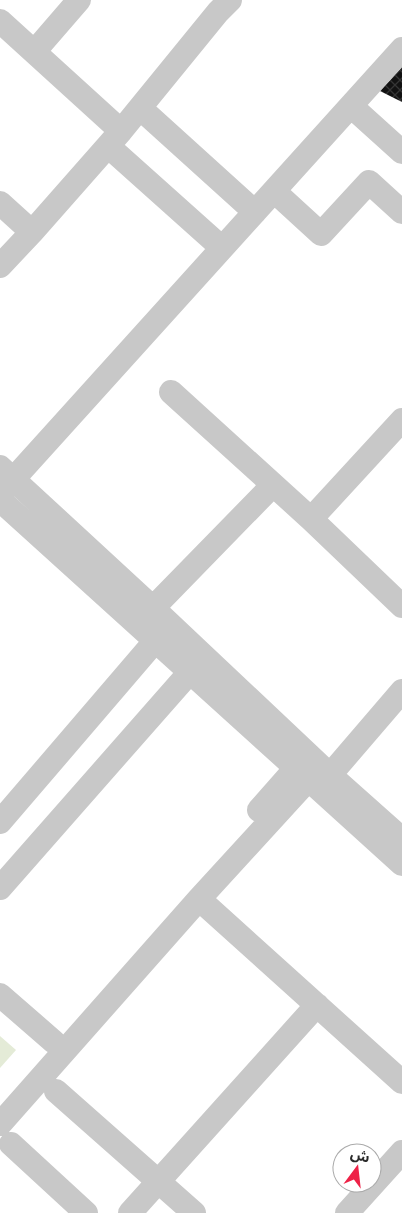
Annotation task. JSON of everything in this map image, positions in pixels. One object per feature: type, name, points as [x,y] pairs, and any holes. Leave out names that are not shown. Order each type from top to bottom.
[{"type":"street","points":[[34,52],[79,0]]},
{"type":"street","points":[[1,262],[32,232],[115,139],[217,4]]},
{"type":"street","points":[[0,20],[34,52],[115,139],[222,248]]},
{"type":"street","points":[[402,49],[222,248],[4,480],[153,608],[311,774],[402,864]]},
{"type":"street","points":[[351,106],[402,152]]},
{"type":"street","points":[[140,108],[255,212]]},
{"type":"street","points":[[274,191],[322,234],[369,182],[402,212]]},
{"type":"street","points":[[0,203],[32,232]]},
{"type":"street","points":[[171,392],[402,606]]},
{"type":"street","points":[[311,520],[402,420]]},
{"type":"street","points":[[153,608],[273,485]]},
{"type":"street","points":[[0,500],[190,672],[311,774],[402,839]]},
{"type":"street","points":[[0,822],[156,640]]},
{"type":"street","points":[[0,888],[190,672]]},
{"type":"street","points":[[0,1101],[54,1042],[311,774],[402,691]]},
{"type":"street","points":[[86,1213],[6,1134],[199,899],[311,774]]},
{"type":"street","points":[[199,899],[402,1082]]},
{"type":"street","points":[[0,995],[54,1042]]},
{"type":"street","points":[[130,1213],[317,1005]]},
{"type":"street","points":[[56,1091],[194,1213]]},
{"type":"street","points":[[347,1213],[402,1152]]},
{"type":"green space","points":[[0,1036],[16,1050],[0,1068]]},
{"type":"building","points":[[402,67],[402,102],[380,91]]}]
